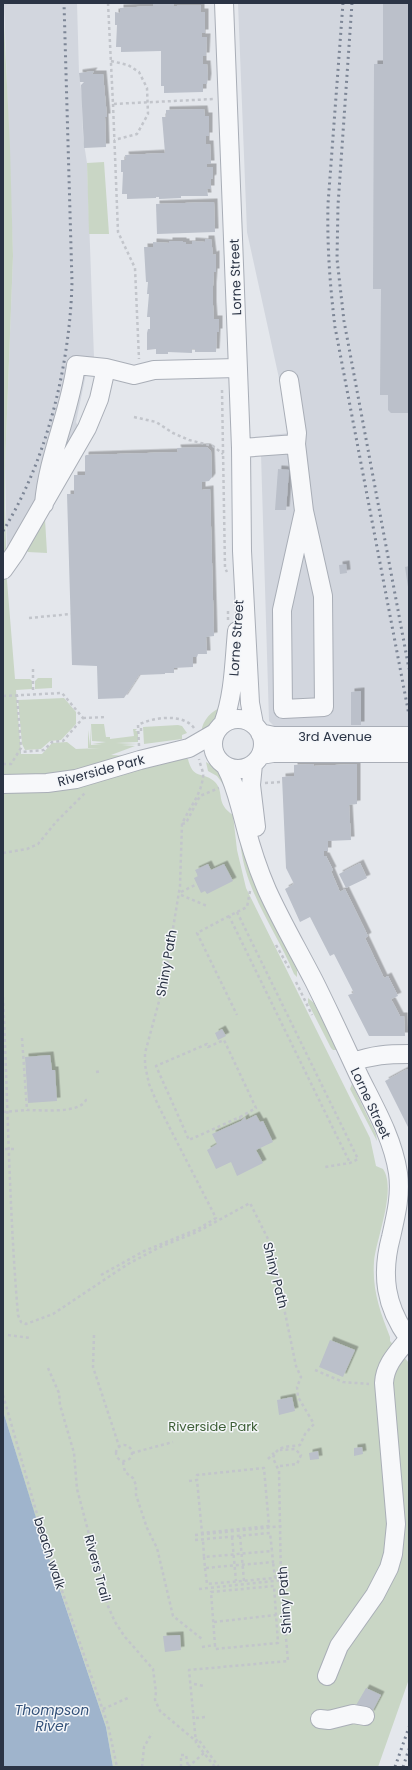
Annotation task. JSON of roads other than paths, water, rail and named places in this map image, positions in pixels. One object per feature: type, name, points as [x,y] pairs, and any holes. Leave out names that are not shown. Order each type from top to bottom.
[{"type":"street","name":"Lorne Street","points":[[224,3],[238,368],[230,452],[242,551],[250,703],[257,729]]},
{"type":"street","points":[[44,504],[46,481],[67,410],[76,365],[106,368],[137,375],[154,370],[238,368]]},
{"type":"street","points":[[3,570],[44,504],[87,428],[98,399],[106,368]]},
{"type":"street","points":[[289,380],[297,433],[296,444],[304,512],[324,596],[324,707],[283,709],[282,610],[304,512]]},
{"type":"street","points":[[230,452],[260,445],[296,444]]},
{"type":"street","name":"Lorne Street","points":[[219,728],[230,702],[232,689],[242,551]]},
{"type":"street","points":[[235,719],[241,719],[257,729],[263,740],[257,760],[240,770],[222,764],[212,747],[219,728],[235,719]]},
{"type":"street","name":"Riverside Park","points":[[10,784],[56,782],[76,779],[150,757],[173,753],[189,748],[219,728]]},
{"type":"street","name":"3rd Avenue","points":[[257,729],[274,736],[409,736]]},
{"type":"street","name":"Riverside Park","points":[[173,753],[199,755],[222,764]]},
{"type":"street","name":"3rd Avenue","points":[[257,760],[274,753],[409,753]]},
{"type":"street","name":"Lorne Street","points":[[256,885],[252,794],[257,760]]},
{"type":"street","name":"Lorne Street","points":[[222,764],[235,786],[256,885],[353,1062],[384,1128],[395,1158],[398,1177],[398,1204],[388,1253],[386,1283],[388,1299],[395,1316],[409,1338]]},
{"type":"street","points":[[353,1062],[376,1055],[409,1054]]},
{"type":"street","points":[[327,1676],[339,1646],[375,1595],[393,1554],[396,1524],[384,1386],[387,1368],[409,1338]]},
{"type":"street","points":[[320,1720],[329,1720],[353,1714],[365,1716]]},
{"type":"water","name":"Thompson River","points":[[3,1411],[43,1540],[106,1727],[113,1767],[3,1767]]},
{"type":"railway","points":[[3,531],[19,503],[44,443],[61,379],[67,346],[72,282],[64,3]]},
{"type":"railway","points":[[343,3],[328,204],[328,251],[332,296],[335,327],[409,715]]},
{"type":"railway","points":[[352,3],[338,205],[337,259],[344,321],[409,669]]},
{"type":"railway","points":[[395,1767],[409,1727]]},
{"type":"railway","points":[[403,1767],[409,1749]]}]
